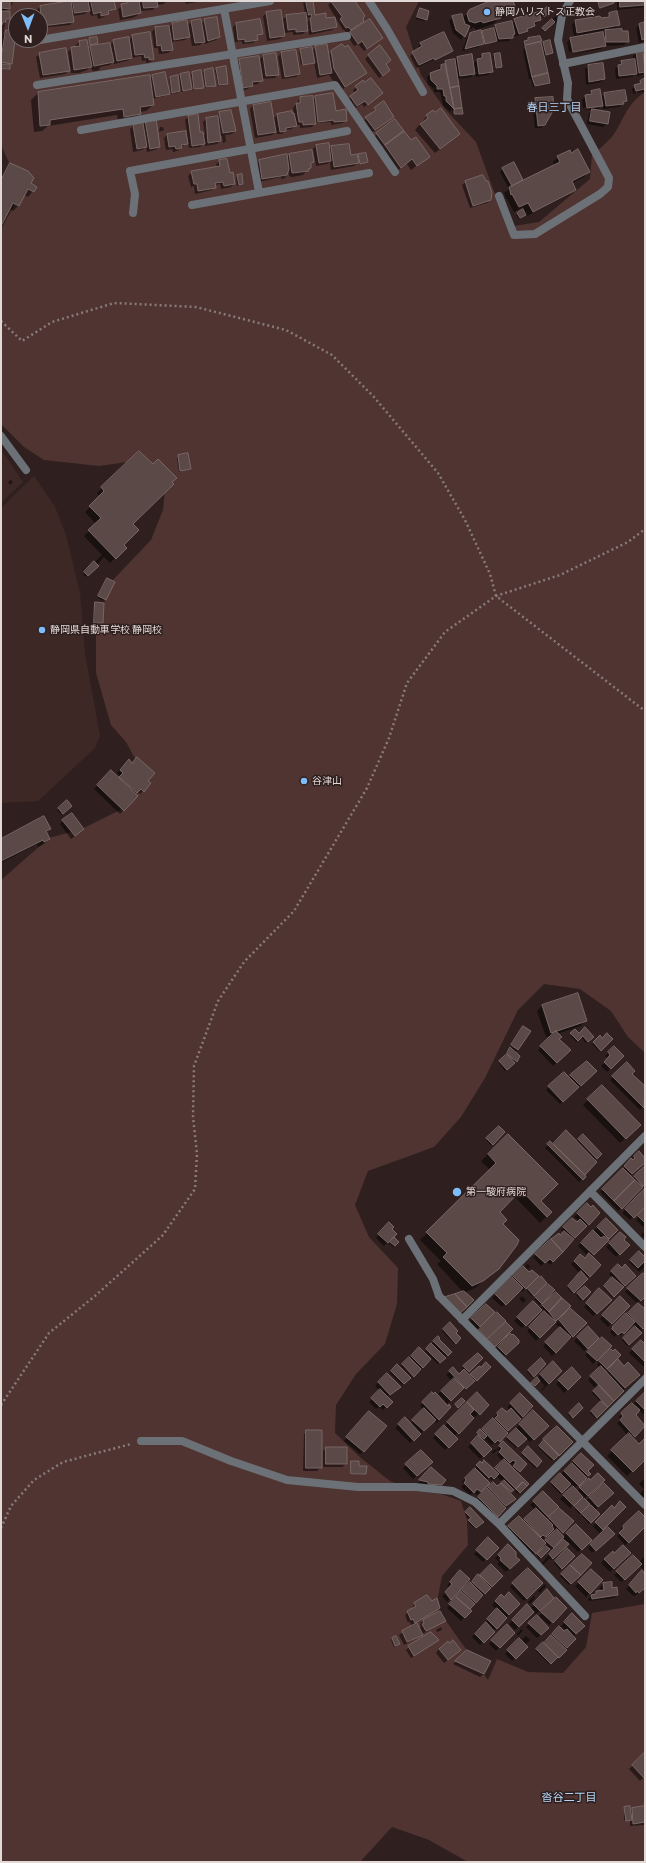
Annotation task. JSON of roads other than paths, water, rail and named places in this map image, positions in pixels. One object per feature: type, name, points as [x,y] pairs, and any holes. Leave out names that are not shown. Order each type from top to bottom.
[{"type":"street","points":[[48,38],[270,1]]},
{"type":"street","points":[[369,1],[387,29],[422,92]]},
{"type":"street","points":[[499,196],[514,236],[535,234],[600,194],[608,186],[609,178],[567,100],[568,83],[558,40],[562,14],[570,1]]},
{"type":"street","points":[[224,9],[259,192]]},
{"type":"street","points":[[38,85],[347,36]]},
{"type":"street","points":[[563,64],[645,47]]},
{"type":"street","points":[[81,130],[335,85],[395,172]]},
{"type":"street","points":[[133,213],[136,194],[130,171],[347,131]]},
{"type":"street","points":[[192,205],[369,173]]},
{"type":"street","points":[[1,436],[26,470]]},
{"type":"street","points":[[462,1320],[645,1136]]},
{"type":"street","points":[[590,1191],[645,1247]]},
{"type":"street","points":[[410,1239],[433,1280],[439,1296],[645,1505]]},
{"type":"street","points":[[499,1524],[645,1379]]},
{"type":"street","points":[[141,1441],[182,1441],[231,1461],[287,1480],[358,1487],[415,1487],[453,1491],[474,1502],[499,1524],[585,1616]]},
{"type":"place","name":"静岡ハリストス正教会","points":[[487,12]]},
{"type":"place","name":"静岡県自動車学校 静岡校","points":[[42,630]]},
{"type":"place","name":"谷津山","points":[[304,781]]},
{"type":"place","name":"第一駿府病院","points":[[457,1192]]},
{"type":"district","name":"春日三丁目","points":[[554,107]]},
{"type":"district","name":"沓谷二丁目","points":[[569,1797]]}]
